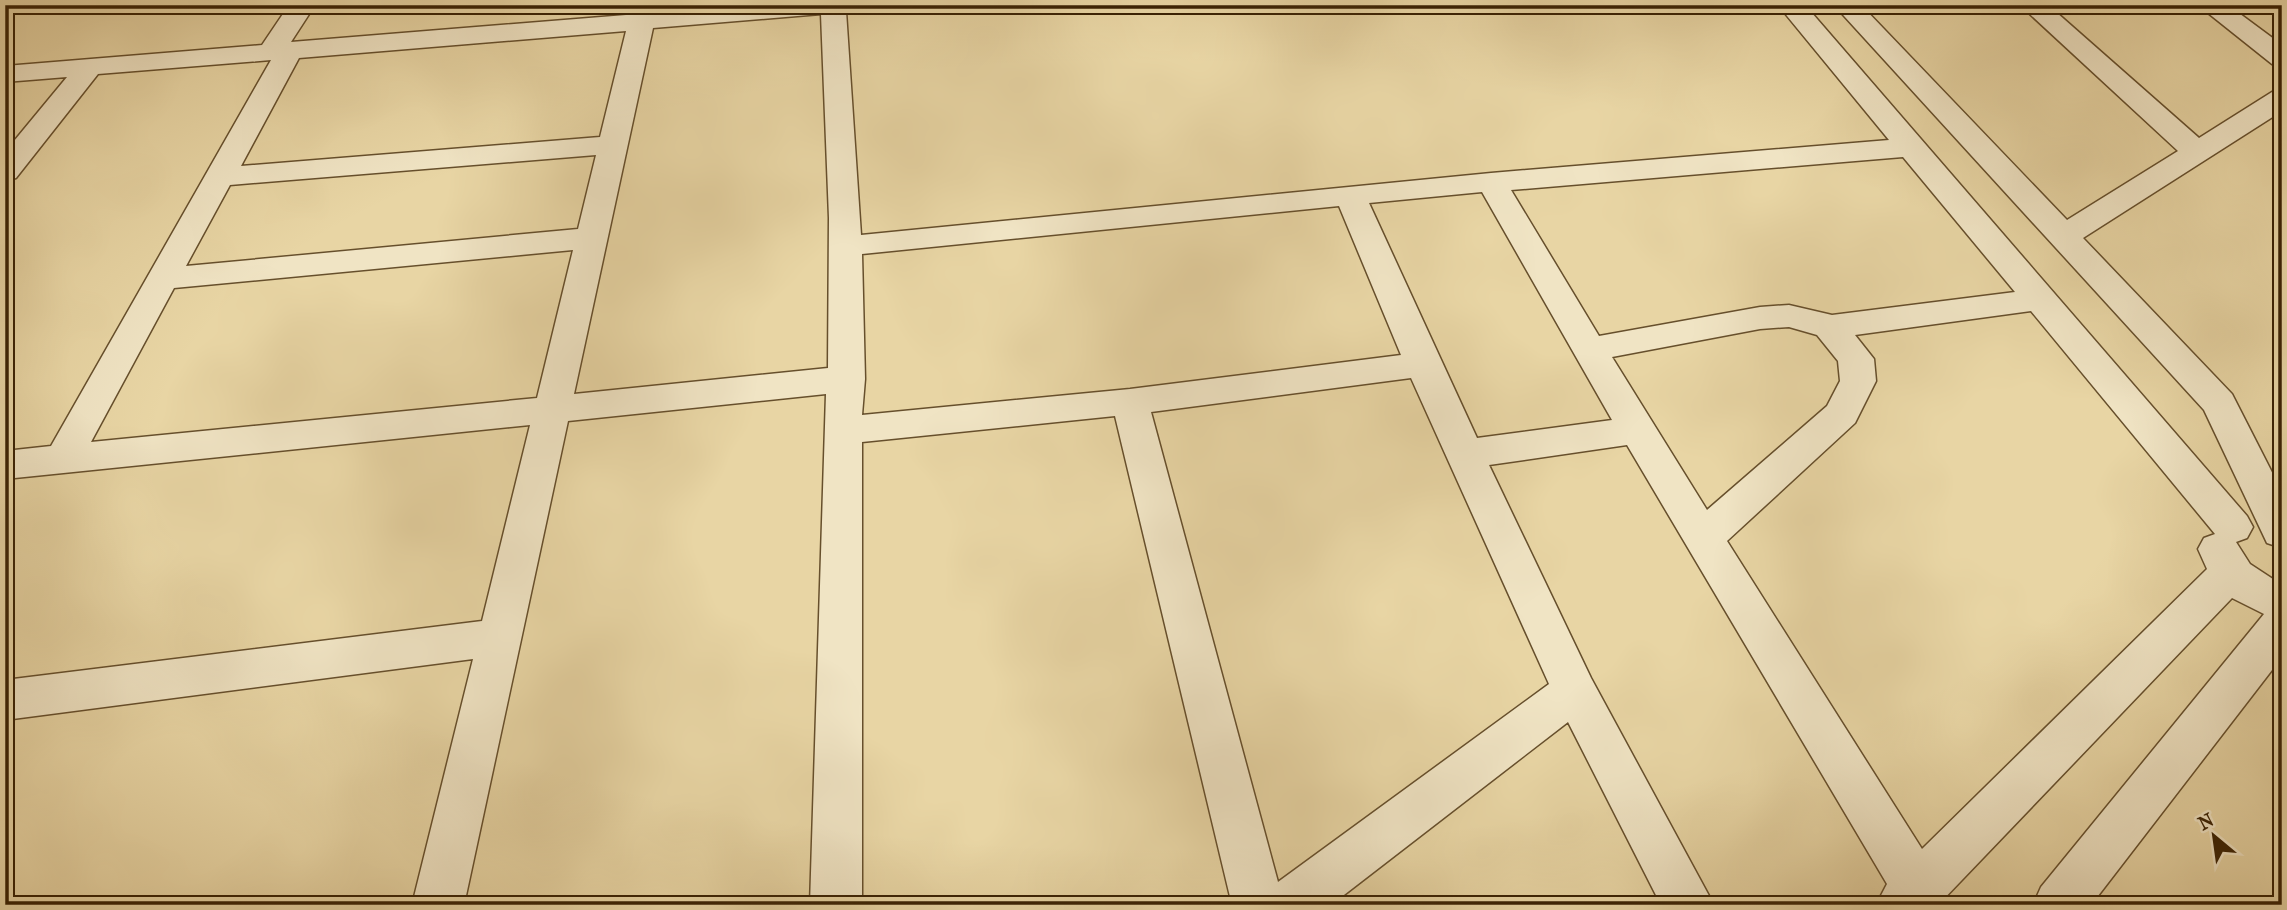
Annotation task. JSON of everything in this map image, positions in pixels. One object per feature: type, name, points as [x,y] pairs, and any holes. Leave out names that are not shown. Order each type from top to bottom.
[{"type":"street","points":[[62,460],[219,177],[302,5]]},
{"type":"street","points":[[5,74],[280,51],[638,13],[841,5]]},
{"type":"street","points":[[1791,5],[2234,527]]},
{"type":"street","points":[[1847,5],[2220,403],[2281,532]]},
{"type":"street","points":[[2033,5],[2198,153]]},
{"type":"street","points":[[2211,5],[2282,58]]},
{"type":"street","points":[[819,6],[846,246],[836,905]]},
{"type":"street","points":[[438,905],[613,145],[638,13]]},
{"type":"street","points":[[5,172],[89,68]]},
{"type":"street","points":[[2064,236],[2282,98]]},
{"type":"street","points":[[219,177],[613,145]]},
{"type":"street","points":[[846,246],[1491,182],[1914,148]]},
{"type":"street","points":[[1491,182],[1703,538],[1909,896],[2231,572]]},
{"type":"street","points":[[1351,197],[1423,364],[1576,691],[1688,905]]},
{"type":"street","points":[[162,279],[590,238]]},
{"type":"street","points":[[1829,327],[2042,299]]},
{"type":"street","points":[[1591,349],[1760,318],[1789,316],[1809,319],[1829,327],[1856,359],[1858,381],[1842,414],[1703,538]]},
{"type":"street","points":[[843,430],[1130,402],[1423,364]]},
{"type":"street","points":[[5,466],[846,379]]},
{"type":"street","points":[[1130,402],[1258,905]]},
{"type":"street","points":[[1465,454],[1637,430]]},
{"type":"street","points":[[2281,532],[2255,526],[2234,527],[2219,536],[2218,553],[2231,572],[2249,588],[2282,603]]},
{"type":"street","points":[[2059,905],[2282,624]]},
{"type":"street","points":[[5,700],[499,637]]},
{"type":"street","points":[[1289,905],[1576,691]]}]
